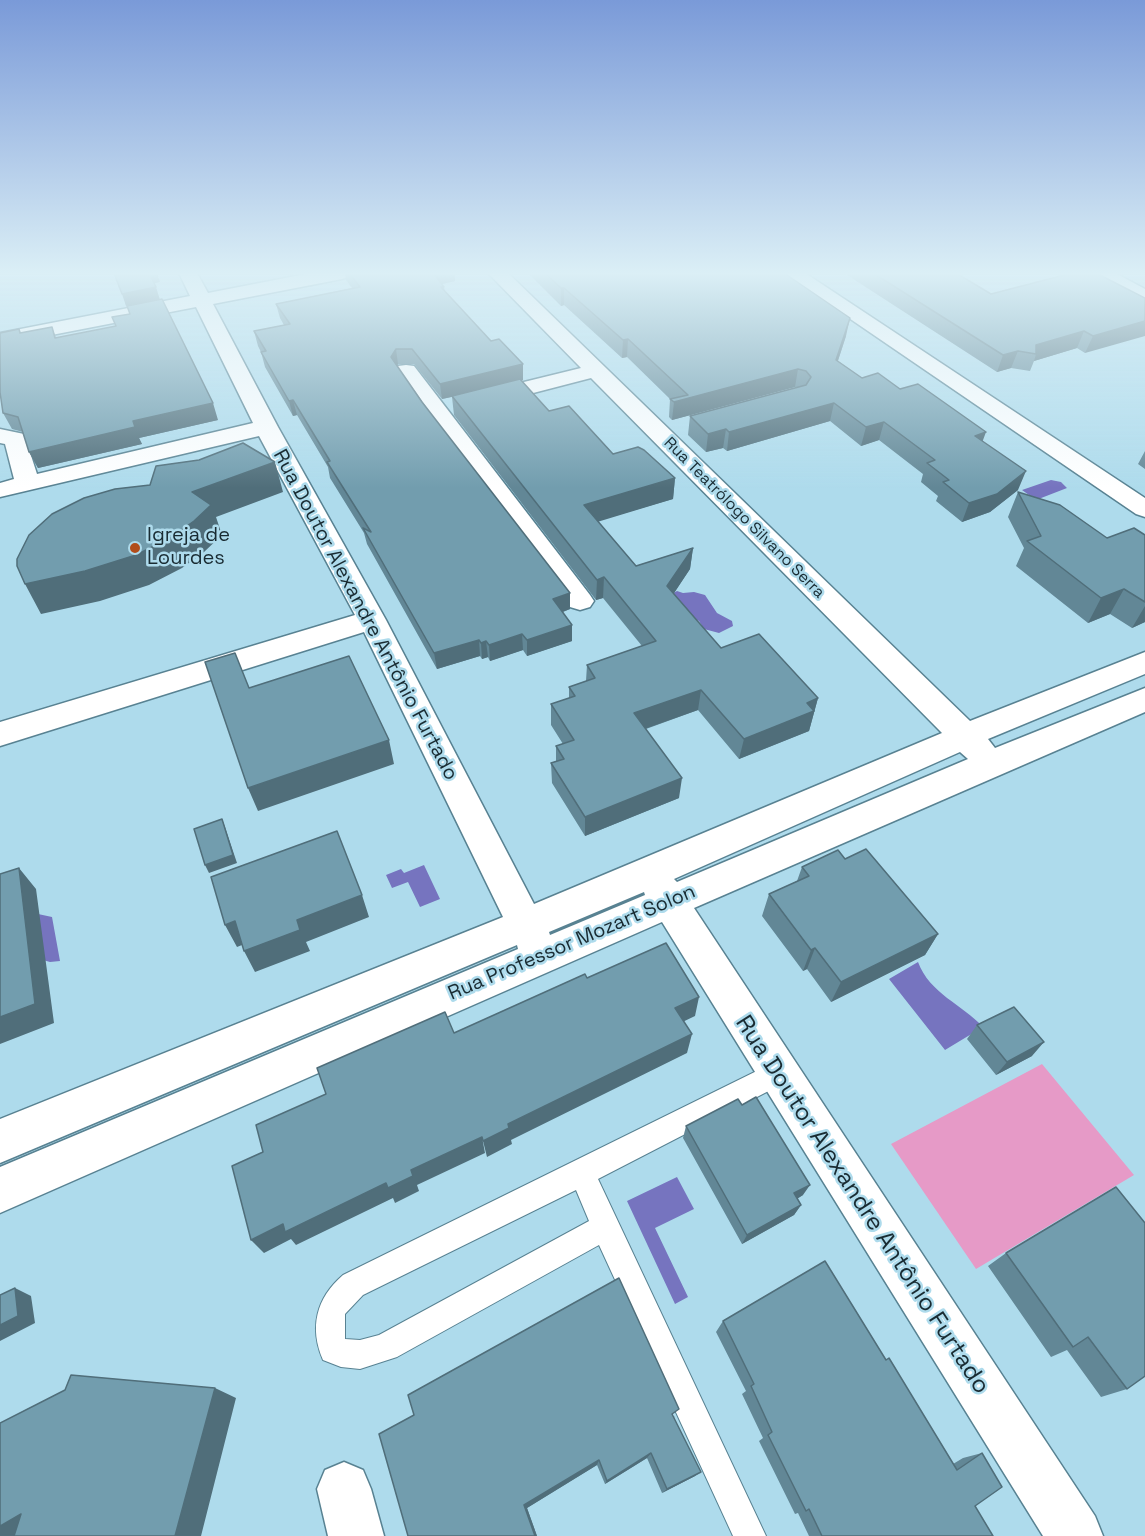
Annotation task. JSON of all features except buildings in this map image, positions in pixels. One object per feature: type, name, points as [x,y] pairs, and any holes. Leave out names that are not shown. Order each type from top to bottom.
[{"type":"street","name":"Rua Doutor Alexandre Antônio Furtado","points":[[224,345],[266,427],[372,620],[524,924],[543,956]]},
{"type":"street","name":"Rua Teatrólogo Silvano Serra","points":[[569,345],[595,371],[669,430],[991,763]]},
{"type":"street","points":[[899,345],[1145,509]]},
{"type":"street","points":[[406,371],[453,406],[580,601]]},
{"type":"street","points":[[453,406],[595,371]]},
{"type":"street","points":[[0,490],[266,427]]},
{"type":"street","points":[[0,435],[16,439],[27,483]]},
{"type":"street","points":[[0,734],[372,620]]},
{"type":"street","name":"Rua Professor Mozart Solon","points":[[0,1190],[543,956],[660,887],[965,736],[1145,662]]},
{"type":"street","name":"Rua Professor Mozart Solon","points":[[0,1141],[524,924],[660,887],[991,763],[1145,699]]},
{"type":"street","name":"Rua Doutor Alexandre Antônio Furtado","points":[[660,887],[1075,1536]]},
{"type":"lane","points":[[604,1227],[387,1347],[366,1355],[349,1356],[333,1350],[329,1334],[331,1313],[338,1297],[353,1286],[582,1173],[777,1073]]},
{"type":"lane","points":[[582,1173],[604,1227],[750,1536]]},
{"type":"shaded area","points":[[1051,480],[1061,482],[1067,488],[1036,500],[1022,490]]},
{"type":"shaded area","points":[[677,591],[705,595],[717,613],[732,621],[733,626],[719,633],[704,629],[699,621],[689,616],[670,595]]},
{"type":"shaded area","points":[[424,865],[440,899],[420,907],[408,882],[392,888],[386,875],[401,869],[404,873]]},
{"type":"shaded area","points":[[38,914],[52,917],[60,961],[50,962],[36,958]]},
{"type":"shaded area","points":[[918,962],[923,973],[938,991],[983,1027],[945,1050],[889,979]]},
{"type":"shaded area","points":[[1042,1064],[1134,1175],[976,1269],[891,1144]]},
{"type":"shaded area","points":[[677,1177],[694,1209],[655,1228],[688,1297],[675,1304],[627,1201]]},
{"type":"place","name":"Igreja de Lourdes","points":[[135,548]]}]
